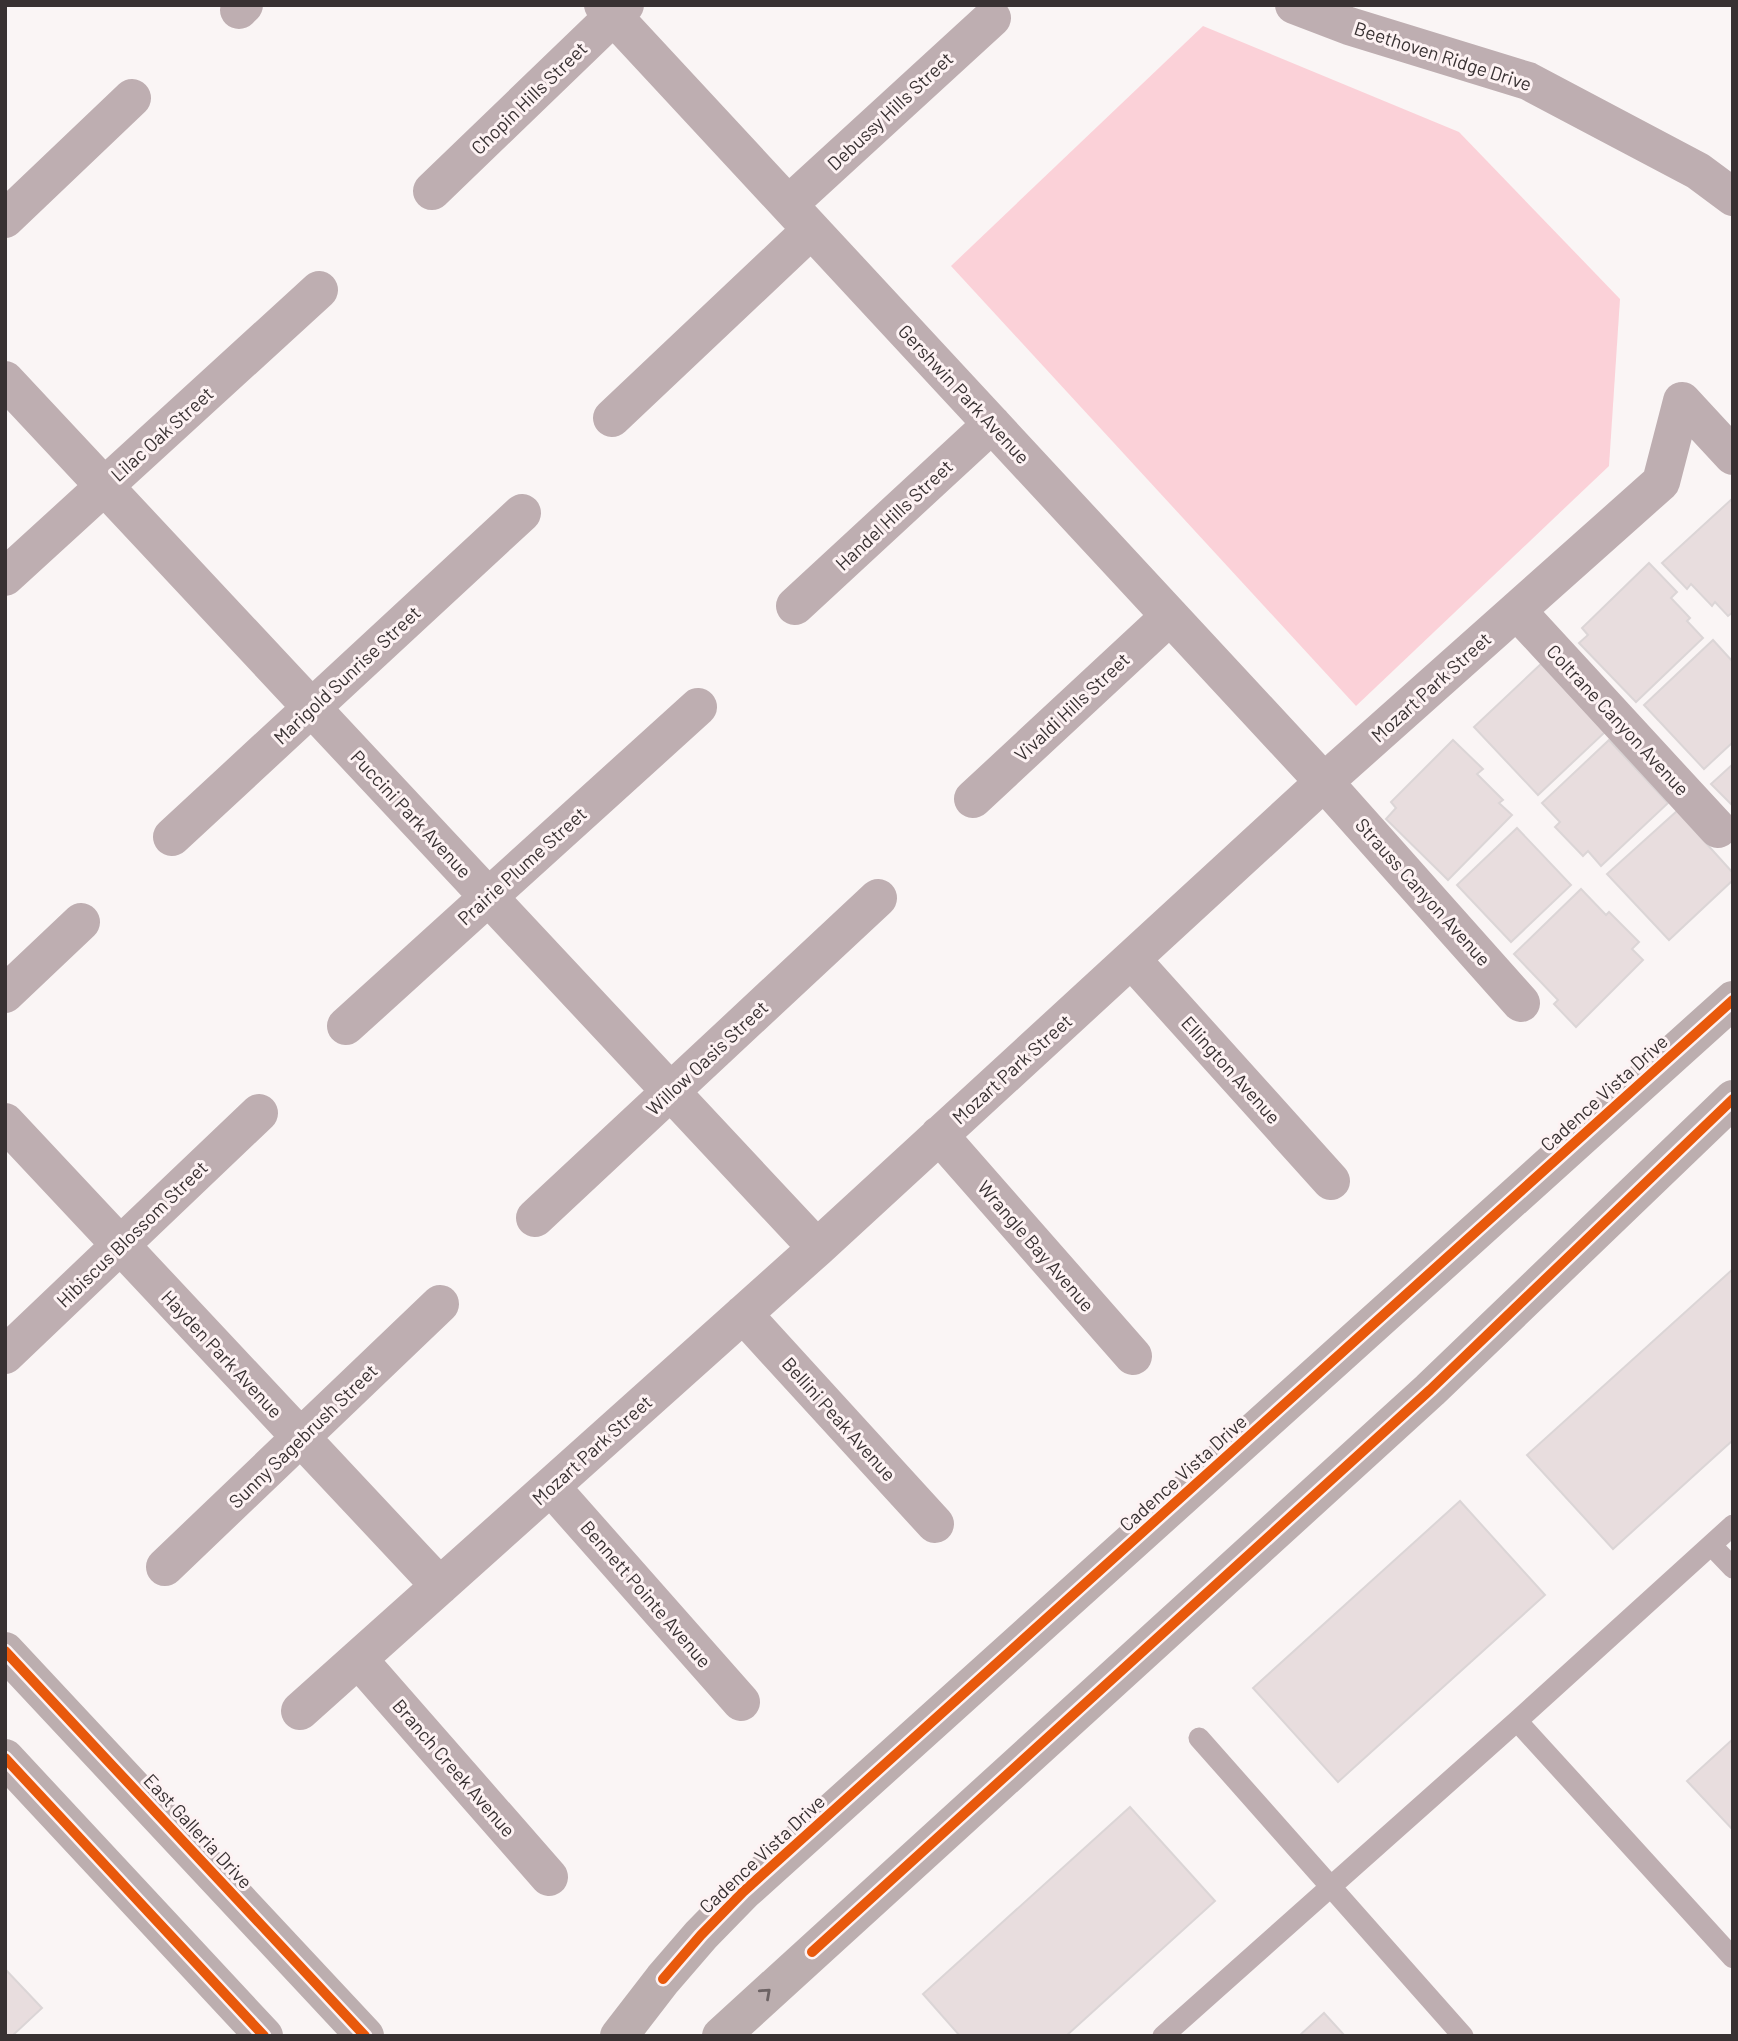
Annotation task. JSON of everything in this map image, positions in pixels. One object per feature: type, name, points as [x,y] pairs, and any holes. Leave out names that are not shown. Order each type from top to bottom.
[{"type":"street","name":"Beethoven Ridge Drive","points":[[1294,5],[1349,26],[1528,80],[1698,171],[1733,197]]},
{"type":"street","name":"Chopin Hills Street","points":[[432,191],[614,9]]},
{"type":"street","name":"Gershwin Park Avenue","points":[[614,9],[800,217],[1324,782]]},
{"type":"street","name":"Debussy Hills Street","points":[[612,418],[800,217],[992,18]]},
{"type":"street","points":[[5,219],[132,98]]},
{"type":"street","name":"Lilac Oak Street","points":[[5,577],[319,290]]},
{"type":"street","name":"Puccini Park Avenue","points":[[5,380],[817,1248]]},
{"type":"street","name":"Mozart Park Street","points":[[300,1711],[817,1248],[1324,782],[1661,482],[1682,401],[1733,456]]},
{"type":"street","name":"Handel Hills Street","points":[[795,606],[992,424]]},
{"type":"street","name":"Marigold Sunrise Street","points":[[172,838],[522,513]]},
{"type":"street","name":"Coltrane Canyon Avenue","points":[[1517,611],[1718,829]]},
{"type":"street","name":"Vivaldi Hills Street","points":[[973,799],[1170,616]]},
{"type":"street","name":"Prairie Plume Street","points":[[346,1026],[698,707]]},
{"type":"street","name":"Strauss Canyon Avenue","points":[[1324,782],[1521,1003]]},
{"type":"street","name":"Willow Oasis Street","points":[[535,1218],[878,898]]},
{"type":"street","points":[[5,994],[81,922]]},
{"type":"street","name":"Ellington Avenue","points":[[1132,960],[1331,1181]]},
{"type":"street","name":"Cadence Vista Drive","points":[[619,2036],[663,1979],[743,1892],[1372,1328],[1733,999]]},
{"type":"street","points":[[721,2036],[1430,1390],[1733,1099]]},
{"type":"street","name":"Hibiscus Blossom Street","points":[[5,1356],[259,1113]]},
{"type":"street","name":"Hayden Park Avenue","points":[[5,1122],[440,1586]]},
{"type":"street","name":"Wrangle Bay Avenue","points":[[939,1135],[1133,1356]]},
{"type":"street","name":"Sunny Sagebrush Street","points":[[165,1567],[440,1304]]},
{"type":"street","name":"Bellini Peak Avenue","points":[[743,1314],[935,1524]]},
{"type":"street","name":"Bennett Pointe Avenue","points":[[551,1487],[741,1702]]},
{"type":"street","name":"East Galleria Drive","points":[[5,1651],[365,2036]]},
{"type":"street","name":"Branch Creek Avenue","points":[[358,1659],[549,1877]]},
{"type":"street","points":[[5,1758],[264,2036]]},
{"type":"lane","points":[[1163,2036],[1733,1525]]},
{"type":"lane","points":[[1711,1545],[1733,1568]]},
{"type":"lane","points":[[1517,1721],[1733,1958]]},
{"type":"lane","points":[[1199,1738],[1463,2036]]},
{"type":"shaded area","points":[[1203,26],[1459,132],[1620,299],[1609,466],[1356,706],[951,266]]},
{"type":"building","points":[[1733,498],[1733,612],[1728,616],[1715,602],[1712,606],[1691,584],[1687,589],[1662,563]]},
{"type":"building","points":[[1649,563],[1677,592],[1671,598],[1690,618],[1687,621],[1703,638],[1636,702],[1579,643],[1588,635],[1582,628]]},
{"type":"building","points":[[1713,640],[1733,662],[1733,742],[1704,769],[1644,705]]},
{"type":"building","points":[[1541,664],[1605,732],[1538,795],[1474,727]]},
{"type":"building","points":[[1453,740],[1483,769],[1477,774],[1503,800],[1499,803],[1512,815],[1448,880],[1386,819],[1396,808],[1391,802]]},
{"type":"building","points":[[1609,740],[1668,803],[1601,866],[1588,851],[1583,856],[1555,827],[1560,822],[1542,803]]},
{"type":"building","points":[[1733,764],[1733,806],[1711,784]]},
{"type":"building","points":[[1677,811],[1733,873],[1733,880],[1669,940],[1607,874]]},
{"type":"building","points":[[1517,828],[1571,885],[1511,942],[1457,885]]},
{"type":"building","points":[[1581,889],[1606,915],[1609,912],[1639,942],[1632,949],[1643,960],[1576,1027],[1554,1004],[1558,1000],[1514,954]]},
{"type":"building","points":[[1733,1269],[1733,1440],[1613,1549],[1527,1455]]},
{"type":"building","points":[[1460,1501],[1545,1595],[1338,1782],[1253,1688]]},
{"type":"building","points":[[1733,1739],[1733,1830],[1687,1781]]},
{"type":"building","points":[[1130,1807],[1215,1901],[1066,2036],[960,2036],[923,1994]]},
{"type":"building","points":[[5,1969],[42,2008],[12,2036],[5,2036]]},
{"type":"building","points":[[1324,2013],[1345,2036],[1299,2036]]},
{"type":"cycle path","points":[[663,1979],[743,1892],[1733,1000]]},
{"type":"cycle path","points":[[812,1952],[1430,1390],[1733,1099]]},
{"type":"cycle path","points":[[5,1651],[365,2036]]},
{"type":"cycle path","points":[[5,1758],[264,2036]]}]
